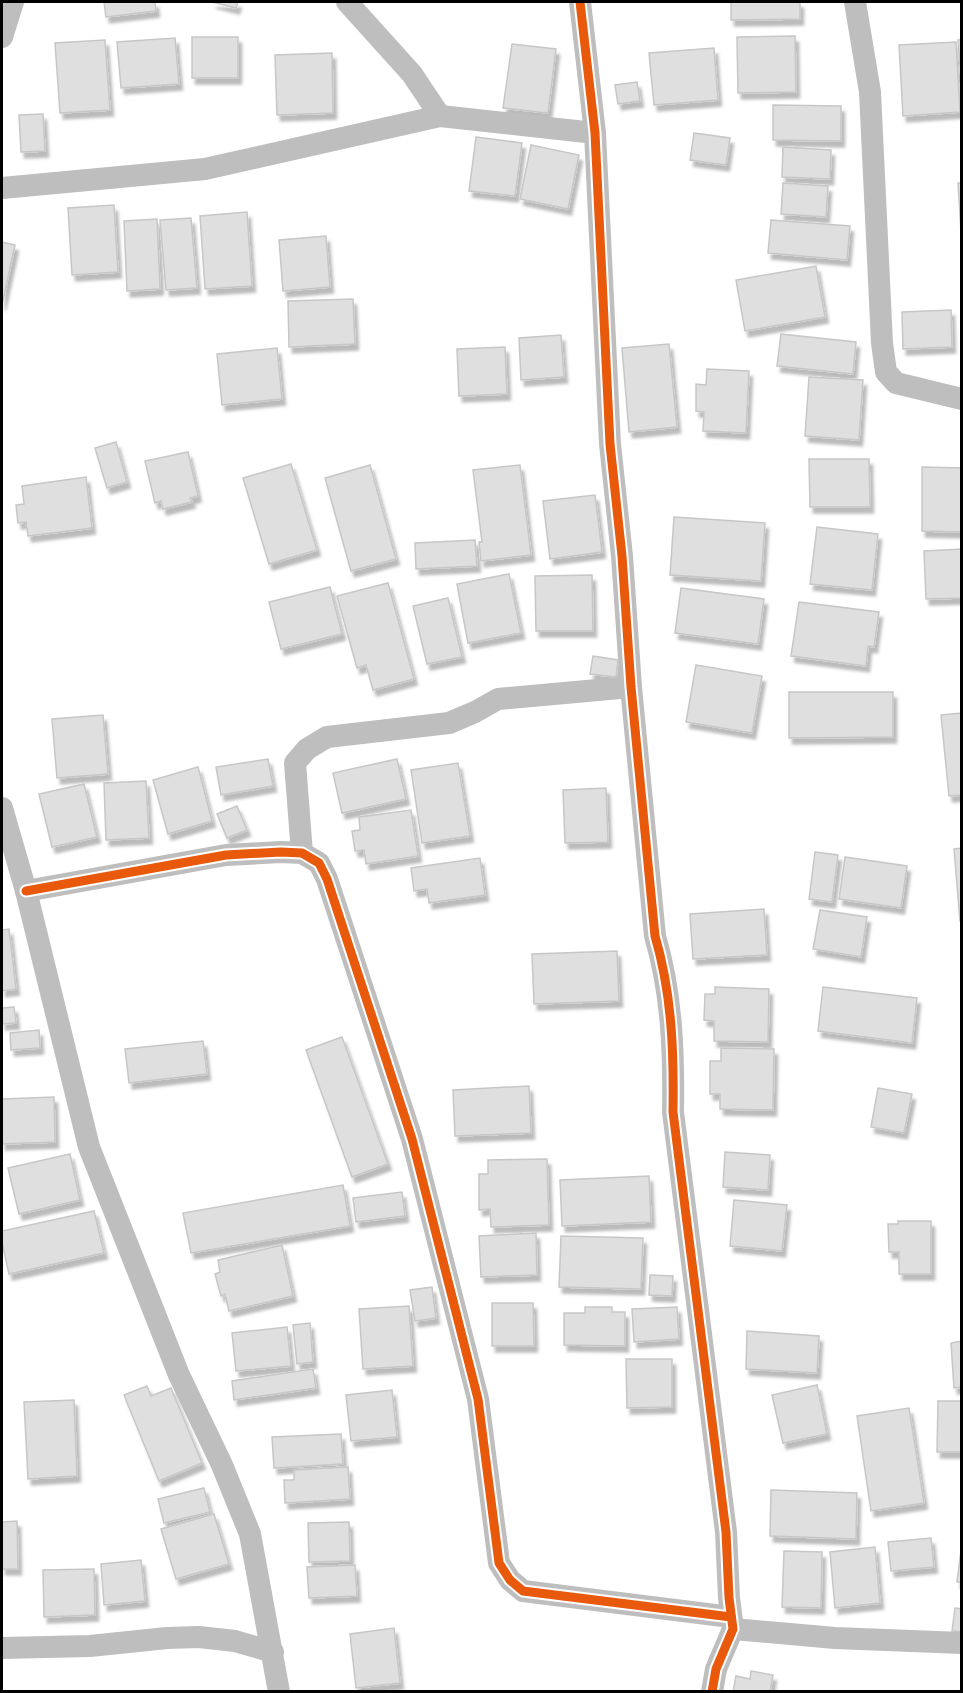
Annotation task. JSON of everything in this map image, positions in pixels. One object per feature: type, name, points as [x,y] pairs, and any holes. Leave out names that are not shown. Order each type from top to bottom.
[{"type":"street","points":[[2,38],[13,2]]},
{"type":"street","points":[[347,2],[412,74],[440,116]]},
{"type":"street","points":[[579,2],[595,133],[610,444],[622,556],[631,687],[655,936],[663,965],[669,1003],[674,1057],[673,1112],[726,1532],[732,1623],[716,1669],[712,1692]]},
{"type":"street","points":[[855,2],[870,92],[882,343],[886,372],[896,383],[962,399]]},
{"type":"street","points":[[2,188],[205,169],[440,116],[595,133]]},
{"type":"street","points":[[302,853],[295,762],[307,749],[327,737],[449,723],[476,712],[498,699],[631,687]]},
{"type":"street","points":[[2,808],[26,891],[89,1147],[179,1375],[222,1465],[250,1534],[279,1692]]},
{"type":"street","points":[[26,891],[226,855],[302,853],[319,863],[327,879],[412,1139],[478,1399],[499,1563],[510,1580],[523,1591],[835,1638],[962,1643]]},
{"type":"street","points":[[2,1648],[90,1646],[200,1637],[235,1641],[273,1652]]},
{"type":"building","points":[[104,2],[155,2],[156,11],[106,17]]},
{"type":"building","points":[[212,2],[238,2],[236,8]]},
{"type":"building","points":[[731,2],[800,2],[800,19],[731,20]]},
{"type":"building","points":[[795,36],[796,92],[738,93],[737,37]]},
{"type":"building","points":[[192,37],[238,37],[238,78],[192,78]]},
{"type":"building","points":[[175,38],[179,84],[121,88],[117,42]]},
{"type":"building","points":[[962,39],[962,89],[958,40]]},
{"type":"building","points":[[105,40],[110,110],[60,113],[55,43]]},
{"type":"building","points":[[956,42],[960,112],[903,116],[899,45]]},
{"type":"building","points":[[512,44],[556,49],[548,113],[503,108]]},
{"type":"building","points":[[714,48],[718,100],[654,105],[649,53]]},
{"type":"building","points":[[332,53],[333,113],[277,115],[275,55]]},
{"type":"building","points":[[637,82],[640,101],[618,104],[615,85]]},
{"type":"building","points":[[773,105],[841,106],[841,141],[773,140]]},
{"type":"building","points":[[43,114],[45,151],[21,152],[19,115]]},
{"type":"building","points":[[694,133],[730,138],[726,165],[690,160]]},
{"type":"building","points":[[476,137],[522,143],[515,196],[469,191]]},
{"type":"building","points":[[531,145],[579,155],[568,209],[520,199]]},
{"type":"building","points":[[783,147],[831,150],[830,179],[782,177]]},
{"type":"building","points":[[783,183],[828,186],[826,217],[781,214]]},
{"type":"building","points":[[958,183],[962,183],[961,231]]},
{"type":"building","points":[[114,205],[118,272],[72,275],[68,208]]},
{"type":"building","points":[[247,212],[252,286],[205,289],[200,216]]},
{"type":"building","points":[[191,218],[197,288],[166,290],[160,220]]},
{"type":"building","points":[[157,219],[160,289],[127,291],[124,221]]},
{"type":"building","points":[[771,220],[850,226],[847,260],[768,253]]},
{"type":"building","points":[[326,236],[330,287],[283,291],[279,240]]},
{"type":"building","points":[[2,242],[15,245],[2,305]]},
{"type":"building","points":[[816,266],[825,317],[745,331],[736,280]]},
{"type":"building","points":[[353,299],[355,344],[289,347],[288,301]]},
{"type":"building","points":[[951,310],[952,347],[903,349],[902,312]]},
{"type":"building","points":[[781,334],[856,342],[853,374],[777,366]]},
{"type":"building","points":[[561,335],[564,377],[521,380],[519,338]]},
{"type":"building","points":[[669,344],[677,427],[629,432],[622,348]]},
{"type":"building","points":[[505,347],[507,394],[459,396],[457,349]]},
{"type":"building","points":[[277,348],[282,399],[222,405],[217,354]]},
{"type":"building","points":[[707,369],[749,371],[746,433],[703,431],[704,412],[696,411],[696,384],[706,385]]},
{"type":"building","points":[[809,377],[863,380],[859,440],[805,436]]},
{"type":"building","points":[[116,442],[127,482],[107,488],[95,448]]},
{"type":"building","points":[[188,452],[198,496],[190,498],[192,502],[163,509],[161,501],[155,503],[145,461]]},
{"type":"building","points":[[809,459],[869,459],[870,507],[810,507]]},
{"type":"building","points":[[291,464],[317,550],[269,564],[243,478]]},
{"type":"building","points":[[370,465],[396,559],[351,571],[325,478]]},
{"type":"building","points":[[520,465],[531,555],[481,561],[479,542],[482,542],[473,470]]},
{"type":"building","points":[[922,467],[962,468],[962,532],[922,531]]},
{"type":"building","points":[[86,477],[92,528],[28,536],[26,522],[18,523],[16,505],[24,504],[22,486]]},
{"type":"building","points":[[595,495],[602,552],[550,559],[543,501]]},
{"type":"building","points":[[674,517],[765,523],[761,581],[670,575]]},
{"type":"building","points":[[817,527],[878,534],[872,590],[810,584]]},
{"type":"building","points":[[475,540],[477,566],[416,569],[415,543]]},
{"type":"building","points":[[962,549],[962,598],[926,599],[924,551]]},
{"type":"building","points":[[509,574],[521,633],[468,643],[457,584]]},
{"type":"building","points":[[592,575],[593,631],[536,631],[535,576]]},
{"type":"building","points":[[388,583],[414,679],[373,690],[366,665],[357,668],[337,596]]},
{"type":"building","points":[[330,587],[342,634],[281,649],[269,602]]},
{"type":"building","points":[[681,588],[764,599],[758,644],[675,633]]},
{"type":"building","points":[[448,598],[462,657],[427,664],[413,606]]},
{"type":"building","points":[[799,602],[879,612],[874,647],[868,646],[866,666],[791,656]]},
{"type":"building","points":[[593,656],[618,660],[616,677],[590,674]]},
{"type":"building","points":[[696,665],[762,676],[752,733],[686,722]]},
{"type":"building","points":[[789,692],[893,692],[893,737],[789,738]]},
{"type":"building","points":[[962,713],[962,795],[949,796],[941,715]]},
{"type":"building","points":[[103,715],[108,774],[57,778],[52,719]]},
{"type":"building","points":[[268,759],[273,786],[221,795],[216,767]]},
{"type":"building","points":[[397,759],[406,799],[342,813],[333,773]]},
{"type":"building","points":[[458,763],[470,836],[422,843],[411,770]]},
{"type":"building","points":[[198,767],[212,821],[168,834],[153,780]]},
{"type":"building","points":[[146,781],[149,838],[106,840],[104,783]]},
{"type":"building","points":[[84,784],[97,837],[52,847],[39,794]]},
{"type":"building","points":[[606,788],[608,842],[565,843],[563,790]]},
{"type":"building","points":[[237,806],[247,830],[227,838],[217,814]]},
{"type":"building","points":[[411,810],[418,856],[366,864],[364,850],[355,851],[352,831],[360,830],[359,817]]},
{"type":"building","points":[[962,848],[962,921],[960,921],[954,849]]},
{"type":"building","points":[[815,852],[838,855],[832,902],[809,899]]},
{"type":"building","points":[[845,857],[907,866],[901,908],[839,899]]},
{"type":"building","points":[[480,858],[485,895],[429,903],[427,889],[414,891],[411,868]]},
{"type":"building","points":[[764,909],[767,955],[693,959],[690,914]]},
{"type":"building","points":[[820,910],[867,917],[861,957],[813,949]]},
{"type":"building","points":[[9,929],[16,989],[2,991],[2,930]]},
{"type":"building","points":[[617,951],[619,1001],[534,1004],[532,954]]},
{"type":"building","points":[[715,987],[769,989],[768,1042],[714,1041],[714,1021],[704,1020],[705,994],[715,994]]},
{"type":"building","points":[[823,987],[917,998],[912,1043],[818,1031]]},
{"type":"building","points":[[14,1007],[16,1023],[2,1024],[2,1008]]},
{"type":"building","points":[[39,1030],[40,1048],[11,1050],[10,1033]]},
{"type":"building","points":[[342,1037],[388,1164],[352,1177],[306,1050]]},
{"type":"building","points":[[203,1041],[207,1074],[129,1083],[125,1049]]},
{"type":"building","points":[[721,1048],[774,1049],[773,1110],[720,1109],[720,1094],[710,1094],[710,1061],[721,1061]]},
{"type":"building","points":[[529,1086],[531,1133],[455,1136],[453,1090]]},
{"type":"building","points":[[878,1088],[912,1094],[904,1133],[871,1127]]},
{"type":"building","points":[[54,1097],[55,1142],[2,1144],[2,1099]]},
{"type":"building","points":[[725,1152],[770,1155],[768,1190],[723,1187]]},
{"type":"building","points":[[70,1154],[80,1200],[19,1214],[8,1168]]},
{"type":"building","points":[[547,1159],[549,1225],[491,1227],[490,1209],[479,1210],[479,1174],[488,1174],[488,1160]]},
{"type":"building","points":[[649,1176],[651,1222],[562,1226],[560,1180]]},
{"type":"building","points":[[343,1185],[350,1226],[191,1253],[183,1213]]},
{"type":"building","points":[[402,1192],[405,1216],[356,1222],[353,1198]]},
{"type":"building","points":[[734,1200],[787,1205],[782,1251],[730,1246]]},
{"type":"building","points":[[94,1211],[104,1253],[9,1274],[2,1231]]},
{"type":"building","points":[[898,1221],[931,1221],[931,1274],[899,1274],[899,1252],[889,1252],[888,1224],[898,1224]]},
{"type":"building","points":[[536,1233],[537,1275],[481,1277],[479,1236]]},
{"type":"building","points":[[561,1236],[643,1238],[641,1289],[559,1287]]},
{"type":"building","points":[[282,1245],[293,1296],[229,1311],[225,1294],[221,1296],[215,1274],[220,1272],[218,1260]]},
{"type":"building","points":[[650,1275],[673,1276],[672,1296],[649,1295]]},
{"type":"building","points":[[432,1287],[436,1318],[415,1321],[410,1290]]},
{"type":"building","points":[[492,1303],[533,1303],[534,1346],[492,1346]]},
{"type":"building","points":[[409,1306],[413,1366],[363,1369],[359,1309]]},
{"type":"building","points":[[585,1307],[612,1307],[612,1312],[625,1312],[625,1346],[564,1345],[564,1313],[585,1313]]},
{"type":"building","points":[[677,1307],[679,1339],[634,1342],[632,1309]]},
{"type":"building","points":[[310,1323],[313,1362],[297,1364],[293,1325]]},
{"type":"building","points":[[287,1327],[291,1366],[236,1371],[232,1333]]},
{"type":"building","points":[[747,1331],[819,1336],[817,1373],[746,1369]]},
{"type":"building","points":[[962,1341],[962,1387],[954,1388],[951,1343]]},
{"type":"building","points":[[626,1359],[672,1359],[672,1407],[627,1408]]},
{"type":"building","points":[[313,1369],[316,1388],[234,1400],[232,1381]]},
{"type":"building","points":[[817,1385],[827,1434],[783,1443],[772,1395]]},
{"type":"building","points":[[147,1386],[151,1396],[171,1388],[202,1463],[159,1481],[124,1395]]},
{"type":"building","points":[[392,1390],[397,1437],[351,1441],[346,1395]]},
{"type":"building","points":[[74,1400],[77,1476],[28,1479],[24,1402]]},
{"type":"building","points":[[938,1401],[962,1401],[962,1452],[937,1452]]},
{"type":"building","points":[[909,1408],[924,1503],[871,1511],[857,1416]]},
{"type":"building","points":[[341,1434],[343,1464],[274,1468],[272,1437]]},
{"type":"building","points":[[348,1467],[350,1499],[285,1503],[284,1480],[294,1480],[294,1470]]},
{"type":"building","points":[[204,1488],[210,1512],[164,1523],[158,1499]]},
{"type":"building","points":[[771,1490],[857,1493],[856,1539],[770,1536]]},
{"type":"building","points":[[214,1514],[229,1564],[176,1579],[161,1529]]},
{"type":"building","points":[[17,1521],[18,1569],[2,1569],[2,1522]]},
{"type":"building","points":[[349,1522],[350,1561],[309,1562],[308,1523]]},
{"type":"building","points":[[931,1538],[934,1567],[891,1571],[888,1542]]},
{"type":"building","points":[[875,1547],[880,1603],[835,1608],[830,1552]]},
{"type":"building","points":[[962,1550],[962,1583],[957,1582]]},
{"type":"building","points":[[784,1551],[822,1552],[821,1608],[782,1607]]},
{"type":"building","points":[[141,1560],[145,1601],[104,1605],[101,1564]]},
{"type":"building","points":[[355,1565],[357,1596],[309,1598],[307,1567]]},
{"type":"building","points":[[94,1569],[95,1615],[44,1617],[43,1570]]},
{"type":"building","points":[[955,1608],[962,1609],[962,1632],[952,1631]]},
{"type":"building","points":[[394,1628],[400,1683],[356,1688],[350,1634]]},
{"type":"building","points":[[751,1671],[773,1675],[770,1692],[733,1692],[736,1676],[750,1679]]},
{"type":"cycle path","points":[[580,2],[595,133],[610,444],[622,556],[631,687],[655,936],[661,958],[671,1023],[673,1112],[726,1532],[733,1629],[716,1669],[712,1692]]},
{"type":"cycle path","points":[[26,891],[226,855],[302,853],[319,863],[327,879],[412,1139],[478,1399],[499,1563],[510,1580],[523,1591],[731,1617]]}]
